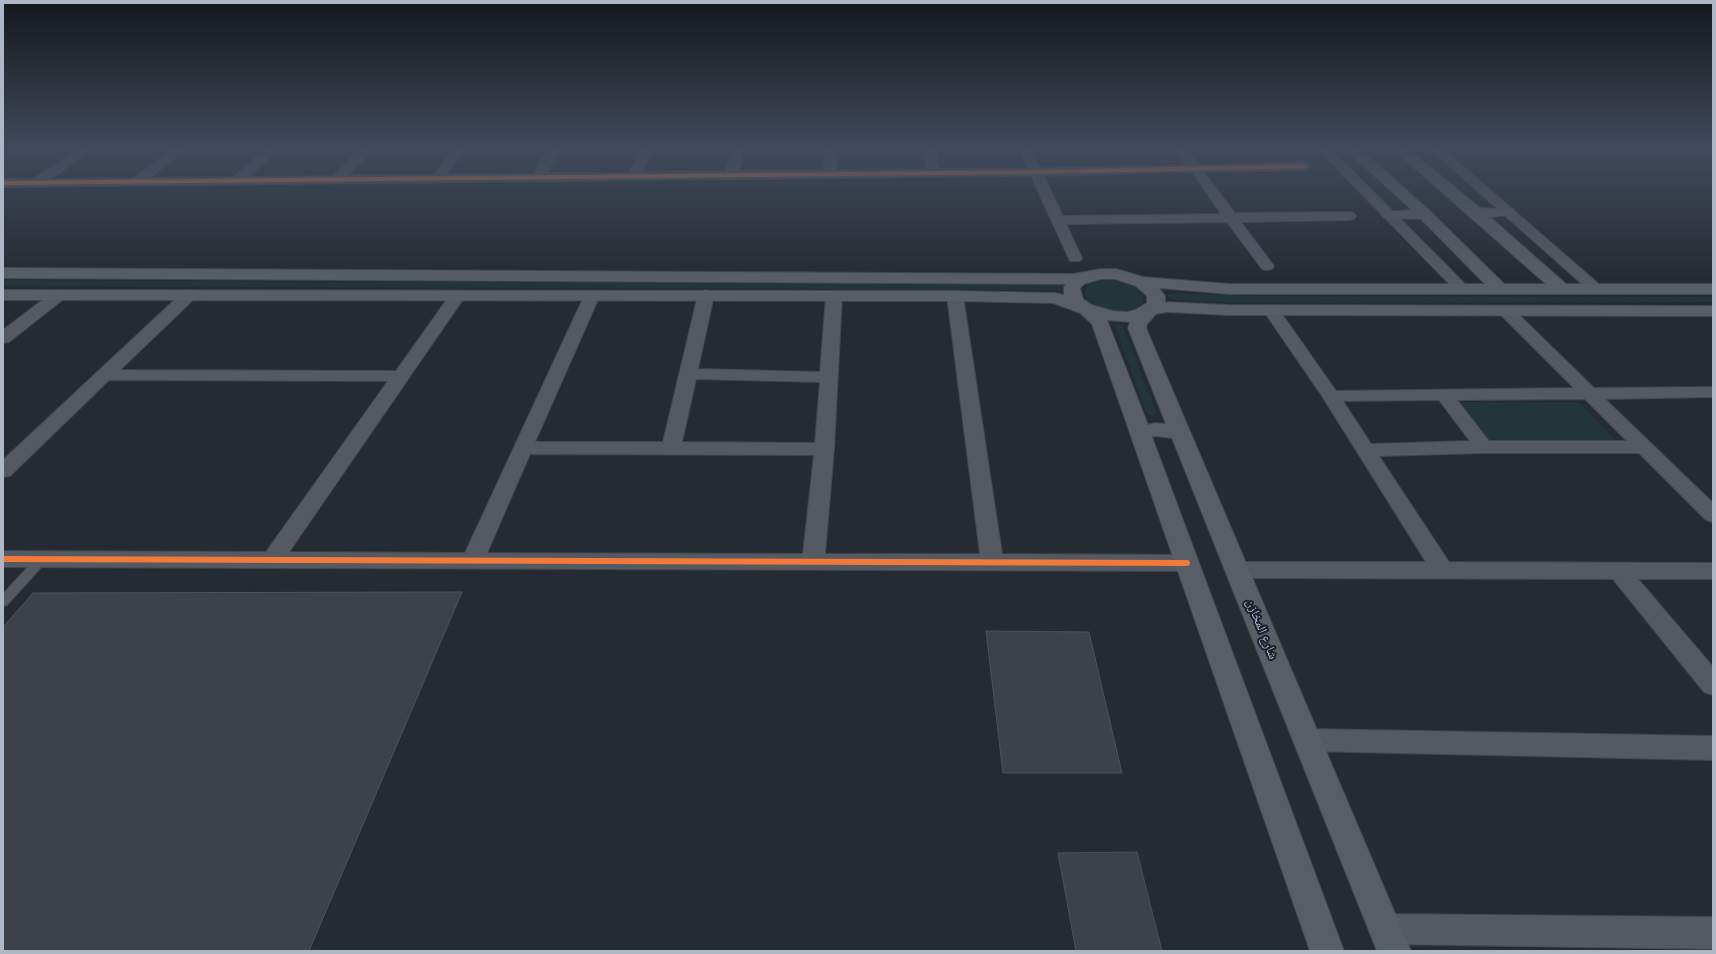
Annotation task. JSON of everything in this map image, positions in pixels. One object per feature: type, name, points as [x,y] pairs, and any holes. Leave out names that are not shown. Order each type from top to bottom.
[{"type":"main road","points":[[1401,193],[1425,214],[1499,289]]},
{"type":"main road","points":[[1452,193],[1562,289]]},
{"type":"main road","points":[[1476,213],[1508,212]]},
{"type":"main road","points":[[1389,215],[1425,214]]},
{"type":"main road","points":[[3,272],[1073,279],[1088,276],[1116,274],[1142,282],[1229,289],[1713,289]]},
{"type":"main road","points":[[1088,276],[1078,280],[1072,287],[1072,294],[1076,302],[1096,316],[1101,324],[1327,951]]},
{"type":"main road","points":[[1142,282],[1152,289],[1156,296],[1156,304],[1150,310]]},
{"type":"main road","points":[[3,295],[955,296],[1056,298],[1086,309],[1112,316],[1127,317],[1139,315],[1150,310],[1167,307],[1270,310],[1713,311]]},
{"type":"main road","name":"شارع المخازن","points":[[1150,310],[1140,319],[1137,328],[1390,940]]},
{"type":"main road","points":[[1137,424],[1146,431],[1177,425]]},
{"type":"street","points":[[1045,193],[1074,258]]},
{"type":"street","points":[[1213,193],[1267,266]]},
{"type":"street","points":[[1367,193],[1462,289]]},
{"type":"street","points":[[1486,193],[1596,289]]},
{"type":"street","points":[[1058,220],[1349,216]]},
{"type":"street","points":[[3,338],[59,295]]},
{"type":"street","points":[[3,471],[189,295]]},
{"type":"street","points":[[272,560],[458,295]]},
{"type":"street","points":[[472,561],[592,295]]},
{"type":"street","points":[[671,448],[706,295]]},
{"type":"street","points":[[813,562],[824,449],[834,296]]},
{"type":"street","points":[[955,296],[992,562]]},
{"type":"street","points":[[1270,310],[1331,396],[1442,570]]},
{"type":"street","points":[[1506,311],[1713,515]]},
{"type":"street","points":[[688,374],[829,377]]},
{"type":"street","points":[[104,375],[402,376]]},
{"type":"street","points":[[1331,396],[1713,392]]},
{"type":"street","points":[[1444,395],[1484,447]]},
{"type":"street","points":[[1366,450],[1484,447],[1644,448]]},
{"type":"street","points":[[522,448],[824,449]]},
{"type":"street","points":[[3,560],[1187,563]]},
{"type":"street","points":[[1237,570],[1713,571]]},
{"type":"street","points":[[1619,571],[1713,685]]},
{"type":"street","points":[[1308,740],[1713,748]]},
{"type":"street","points":[[1390,940],[1713,933]]},
{"type":"lane","points":[[3,602],[41,560]]},
{"type":"green space","points":[[3,280],[1065,284],[1064,292],[1052,290],[3,286]]},
{"type":"green space","points":[[1108,280],[1123,282],[1136,288],[1143,295],[1143,303],[1134,309],[1120,311],[1104,309],[1091,303],[1084,295],[1086,288],[1094,282]]},
{"type":"green space","points":[[1169,293],[1261,296],[1713,297],[1713,302],[1232,303],[1175,300],[1167,296]]},
{"type":"green space","points":[[1115,323],[1123,327],[1156,412],[1154,415],[1149,415],[1146,411],[1116,330]]},
{"type":"green space","points":[[1459,402],[1579,402],[1615,440],[1489,440]]},
{"type":"building","points":[[462,592],[309,951],[3,951],[3,627],[33,593]]},
{"type":"building","points":[[986,631],[1089,632],[1122,773],[1003,773]]},
{"type":"building","points":[[1137,852],[1162,951],[1076,951],[1058,853]]},
{"type":"cycle path","points":[[3,559],[1187,563]]}]
